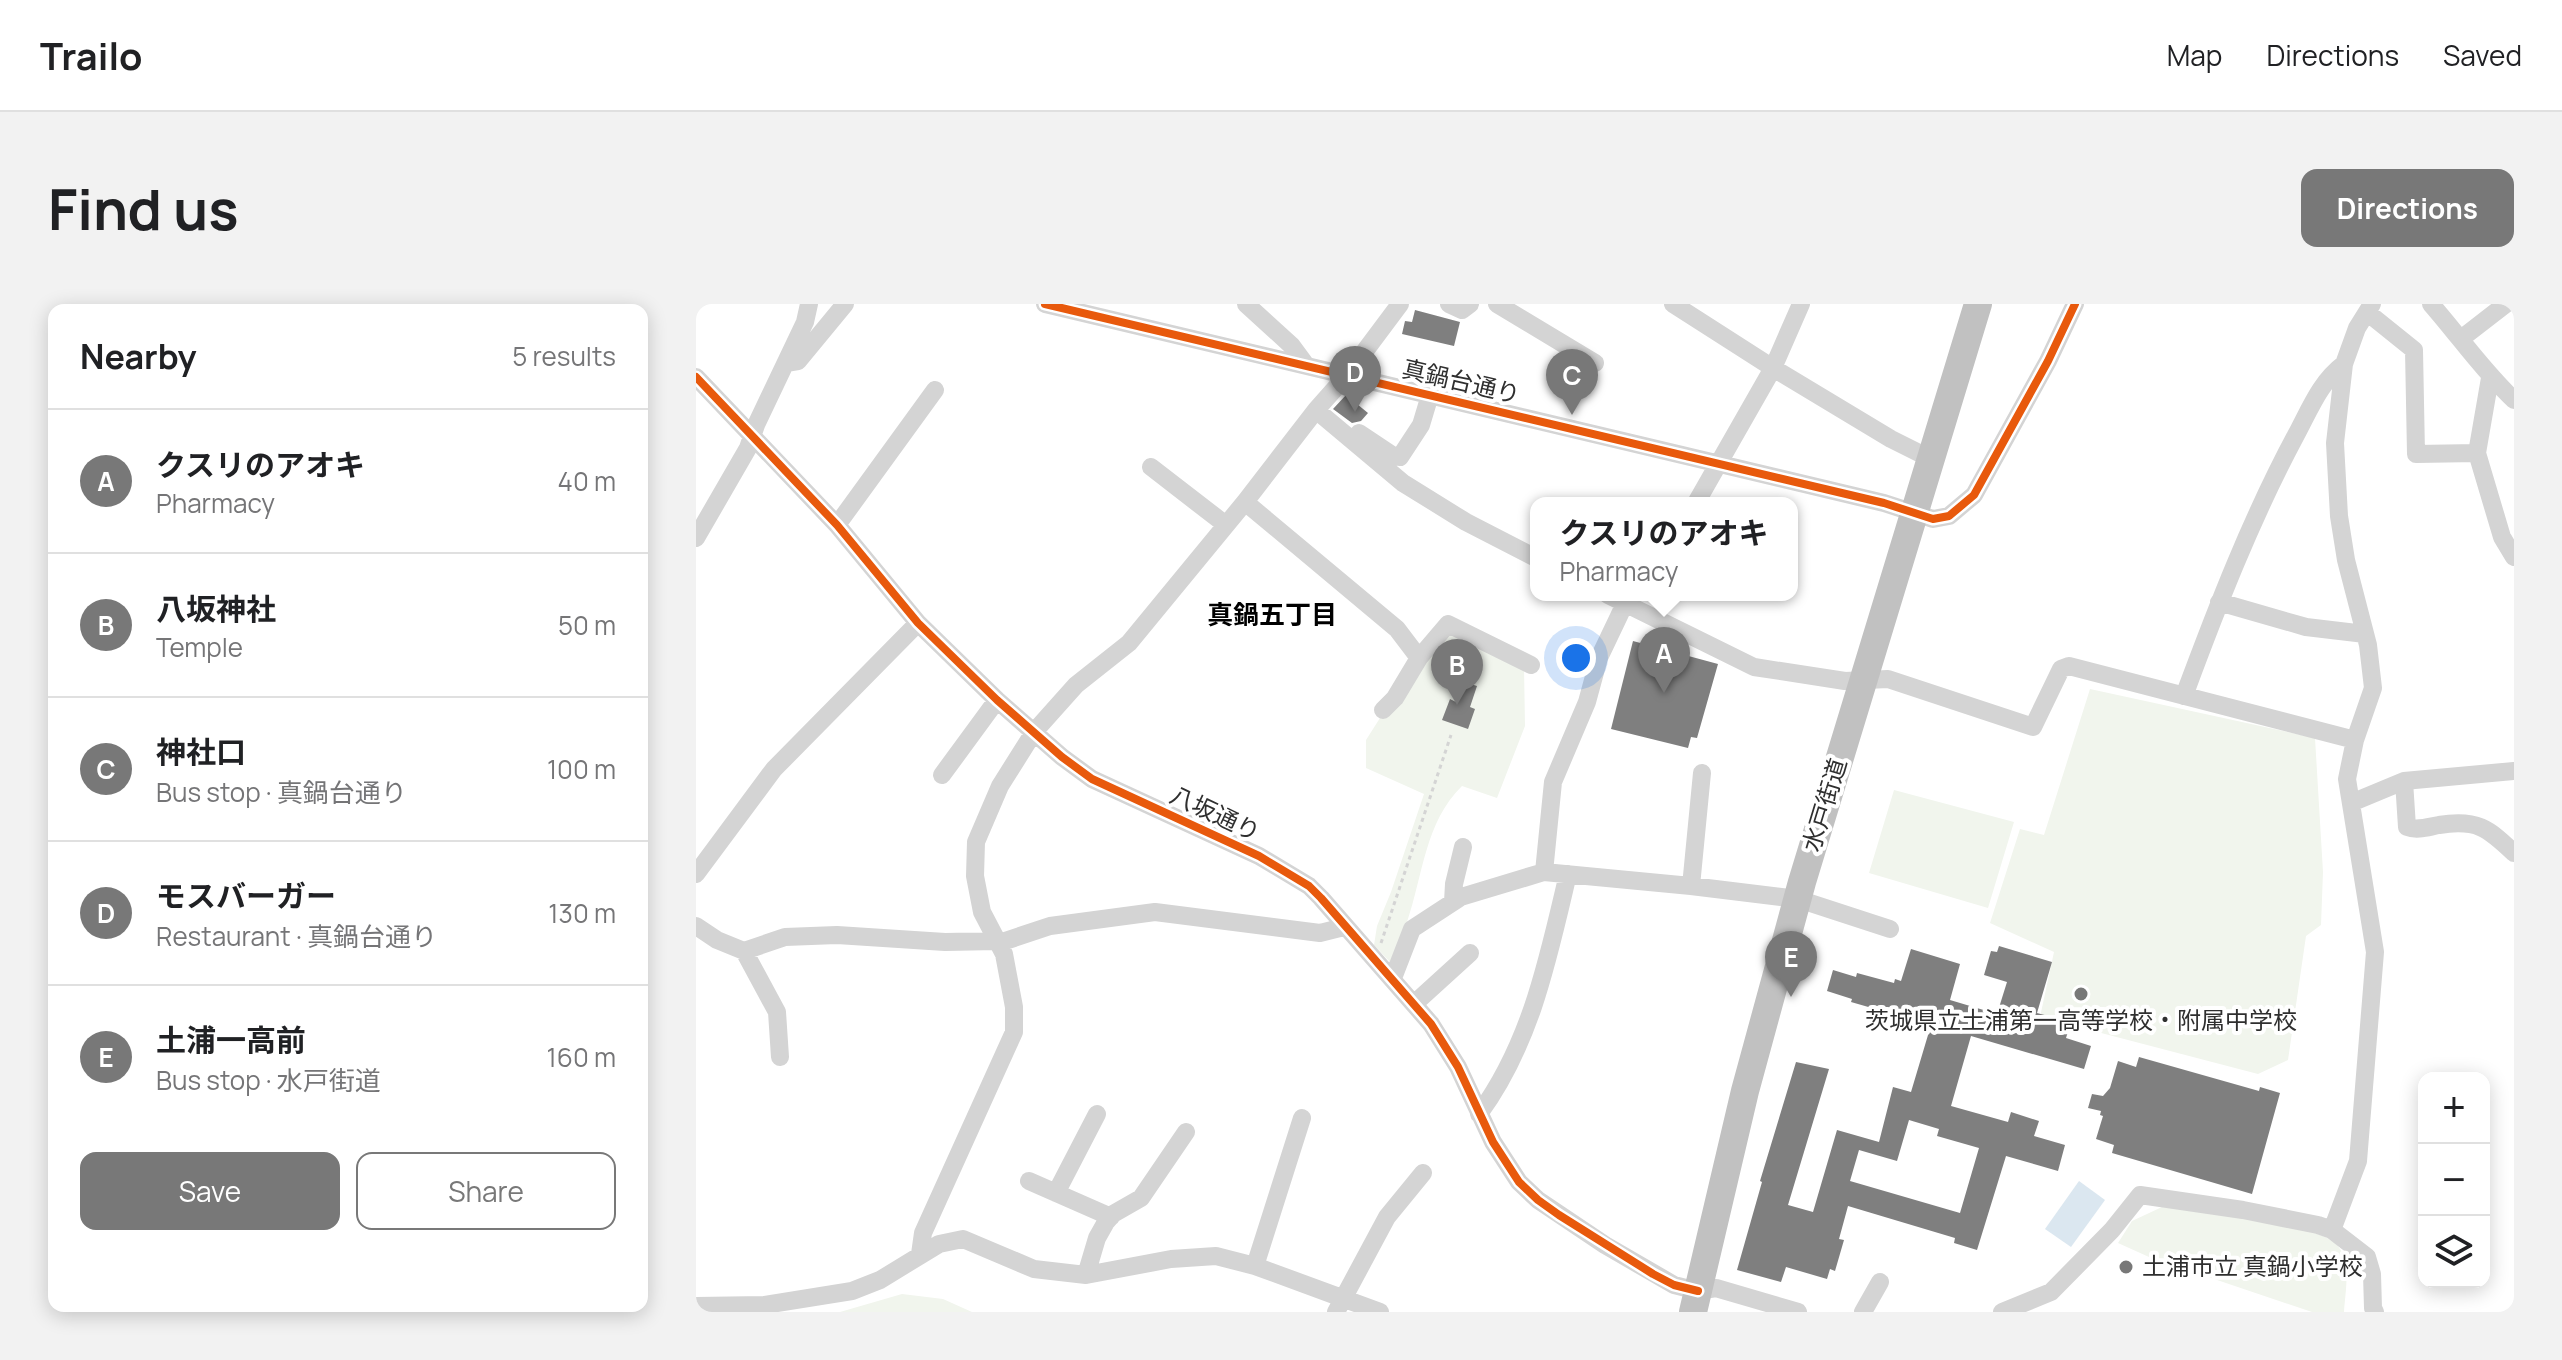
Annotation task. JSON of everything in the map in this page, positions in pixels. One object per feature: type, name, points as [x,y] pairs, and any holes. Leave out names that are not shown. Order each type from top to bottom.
[{"type":"highway","name":"水戸街道","points":[[1696,1302],[1745,1091],[1798,899],[1978,304]]},
{"type":"street","points":[[696,538],[748,448],[805,322],[809,304]]},
{"type":"street","points":[[786,363],[798,361],[845,304]]},
{"type":"street","name":"真鍋台通り","points":[[1045,304],[1884,503],[1933,519],[1949,516],[1974,495],[2048,361],[2075,304]]},
{"type":"street","points":[[1246,304],[1292,346],[1306,365]]},
{"type":"street","points":[[920,1254],[923,1233],[1014,1032],[1014,1007],[1004,954],[982,912],[975,876],[976,842],[1000,786],[1034,732],[1076,685],[1129,643],[1347,375],[1400,304]]},
{"type":"street","points":[[1449,304],[1462,310],[1470,304]]},
{"type":"street","points":[[1497,304],[1595,363]]},
{"type":"street","points":[[1673,304],[1891,439],[1931,459]]},
{"type":"street","points":[[1699,497],[1773,368],[1801,304]]},
{"type":"street","points":[[2431,304],[2462,338],[2490,378],[2514,400]]},
{"type":"street","points":[[2462,338],[2506,304]]},
{"type":"street","points":[[2332,1230],[2358,1161],[2375,952],[2347,779],[2355,740],[2373,688],[2365,634],[2346,560],[2339,516],[2335,443],[2344,364],[2357,328],[2370,308],[2414,350],[2416,454],[2477,453]]},
{"type":"street","points":[[2184,696],[2219,602],[2266,492],[2326,380],[2344,364]]},
{"type":"street","name":"八坂通り","points":[[696,377],[837,525],[918,623],[997,700],[1062,757],[1092,779],[1259,856],[1289,873],[1321,898],[1375,962],[1415,1003],[1452,1058],[1497,1149],[1519,1182],[1538,1200],[1696,1302],[1716,1288],[1798,1312]]},
{"type":"street","points":[[2490,378],[2477,453],[2502,537],[2514,557]]},
{"type":"street","points":[[837,525],[935,390]]},
{"type":"street","points":[[1319,407],[1392,455],[1400,457],[1421,425],[1430,395]]},
{"type":"street","points":[[1319,407],[1403,483],[1466,522],[1530,555]]},
{"type":"street","points":[[1151,467],[1226,525]]},
{"type":"street","points":[[1245,502],[1397,629],[1419,658]]},
{"type":"street","points":[[1544,872],[1553,782],[1587,702],[1619,601]]},
{"type":"street","points":[[1626,601],[1754,667],[1845,681],[1888,679],[2033,727],[2061,669],[2069,666],[2355,740]]},
{"type":"street","points":[[2219,602],[2306,627],[2365,634]]},
{"type":"street","points":[[696,874],[774,769],[918,623]]},
{"type":"street","points":[[1383,710],[1395,698],[1419,658],[1448,624],[1531,665]]},
{"type":"street","points":[[942,775],[997,700]]},
{"type":"street","points":[[2351,803],[2404,781],[2514,771]]},
{"type":"street","points":[[1691,886],[1702,773]]},
{"type":"street","points":[[2404,781],[2407,827],[2414,829],[2455,823],[2488,829],[2514,853]]},
{"type":"street","points":[[1453,902],[1463,847]]},
{"type":"street","points":[[1393,978],[1412,929],[1453,902],[1497,884],[1544,872],[1798,899],[1890,929]]},
{"type":"street","points":[[1479,1114],[1505,1074],[1531,1015],[1542,984],[1568,874]]},
{"type":"street","points":[[744,951],[785,937],[837,935],[998,942],[1050,926],[1155,912],[1320,933],[1344,927]]},
{"type":"street","points":[[696,926],[717,940],[744,951],[777,1012],[780,1057]]},
{"type":"street","points":[[1415,1003],[1470,953]]},
{"type":"street","points":[[1056,1193],[1097,1114]]},
{"type":"street","points":[[1255,1266],[1302,1118]]},
{"type":"street","points":[[1086,1275],[1097,1238],[1111,1217],[1141,1198],[1186,1132]]},
{"type":"street","points":[[1340,1305],[1387,1217],[1423,1173]]},
{"type":"street","points":[[1029,1181],[1111,1217]]},
{"type":"street","points":[[2002,1312],[2051,1292],[2104,1239],[2140,1195],[2243,1210],[2332,1230],[2367,1257],[2372,1274],[2375,1312]]},
{"type":"street","points":[[696,1306],[756,1308],[852,1291],[880,1280],[939,1244],[963,1239],[1034,1269],[1086,1275],[1171,1259],[1216,1256],[1255,1266],[1340,1305],[1380,1312]]},
{"type":"street","points":[[1863,1312],[1880,1282]]},
{"type":"path","points":[[1375,962],[1451,735]]},
{"type":"shaded area","points":[[1449,632],[1524,667],[1525,726],[1497,798],[1462,786],[1440,816],[1405,927],[1390,962],[1374,945],[1377,926],[1424,794],[1366,768],[1366,740]]},
{"type":"shaded area","points":[[2090,689],[2315,738],[2323,872],[2321,925],[2306,936],[2288,1060],[2258,1074],[2040,1017],[2054,952],[1990,923],[2020,829],[2044,835]]},
{"type":"shaded area","points":[[1894,790],[2014,822],[1988,908],[1869,873]]},
{"type":"shaded area","points":[[2079,1181],[2105,1200],[2071,1247],[2045,1229]]},
{"type":"shaded area","points":[[2162,1207],[2254,1218],[2325,1237],[2337,1245],[2345,1260],[2344,1312],[2312,1312],[2149,1257],[2118,1243],[2132,1221]]},
{"type":"shaded area","points":[[902,1294],[943,1299],[972,1312],[840,1312]]},
{"type":"building","points":[[1415,310],[1460,322],[1454,346],[1402,334],[1405,321],[1412,322]]},
{"type":"building","points":[[1346,395],[1368,413],[1361,421],[1352,423],[1333,409]]},
{"type":"building","points":[[1633,641],[1718,664],[1697,738],[1691,737],[1688,748],[1611,729]]},
{"type":"building","points":[[1464,682],[1477,686],[1470,707],[1475,709],[1468,729],[1442,720],[1450,699],[1456,702]]},
{"type":"building","points":[[1999,946],[2052,962],[2037,1013],[2071,1022],[2066,1038],[2091,1046],[2084,1069],[1971,1036],[1951,1106],[2008,1122],[2011,1112],[2039,1121],[2034,1136],[2065,1145],[2058,1171],[2006,1156],[1977,1250],[1954,1243],[1955,1238],[1848,1206],[1839,1239],[1844,1240],[1835,1271],[1830,1269],[1827,1279],[1786,1267],[1781,1282],[1737,1270],[1796,1062],[1829,1069],[1788,1205],[1813,1212],[1837,1130],[1879,1142],[1893,1087],[1911,1092],[1931,1025],[1851,1002],[1852,999],[1827,991],[1833,970],[1894,983],[1895,979],[1901,981],[1911,949],[1960,964],[1950,1000],[1997,1014],[2007,982],[1984,975],[1991,951],[1997,952]],"holes":[[[1909,1120],[1939,1129],[1937,1136],[1979,1148],[1960,1213],[1850,1181],[1859,1150],[1897,1161]]]},
{"type":"building","points":[[2139,1057],[2259,1091],[2260,1087],[2280,1093],[2252,1194],[2112,1153],[2114,1145],[2096,1139],[2103,1116],[2100,1115],[2101,1111],[2088,1108],[2092,1094],[2103,1096],[2110,1088],[2118,1061],[2136,1067]]},
{"type":"cycle path","points":[[1045,304],[1884,503],[1933,519],[1949,516],[1974,495],[2048,361],[2075,304]]},
{"type":"cycle path","points":[[696,377],[837,525],[918,623],[997,700],[1062,757],[1092,779],[1259,856],[1309,886],[1431,1024],[1458,1067],[1493,1142],[1519,1182],[1538,1200],[1653,1274],[1674,1285],[1698,1291]]},
{"type":"place","name":"モスバーガー","points":[[1355,412]]},
{"type":"place","name":"神社口","points":[[1572,415]]},
{"type":"place","name":"クスリのアオキ","points":[[1664,693]]},
{"type":"place","name":"八坂神社","points":[[1457,705]]},
{"type":"place","name":"茨城県立土浦第一高等学校・附属中学校","points":[[2081,994]]},
{"type":"place","name":"土浦一高前","points":[[1791,997]]},
{"type":"place","name":"土浦市立 真鍋小学校","points":[[2126,1267]]},
{"type":"district","name":"真鍋五丁目","points":[[1272,615]]}]
